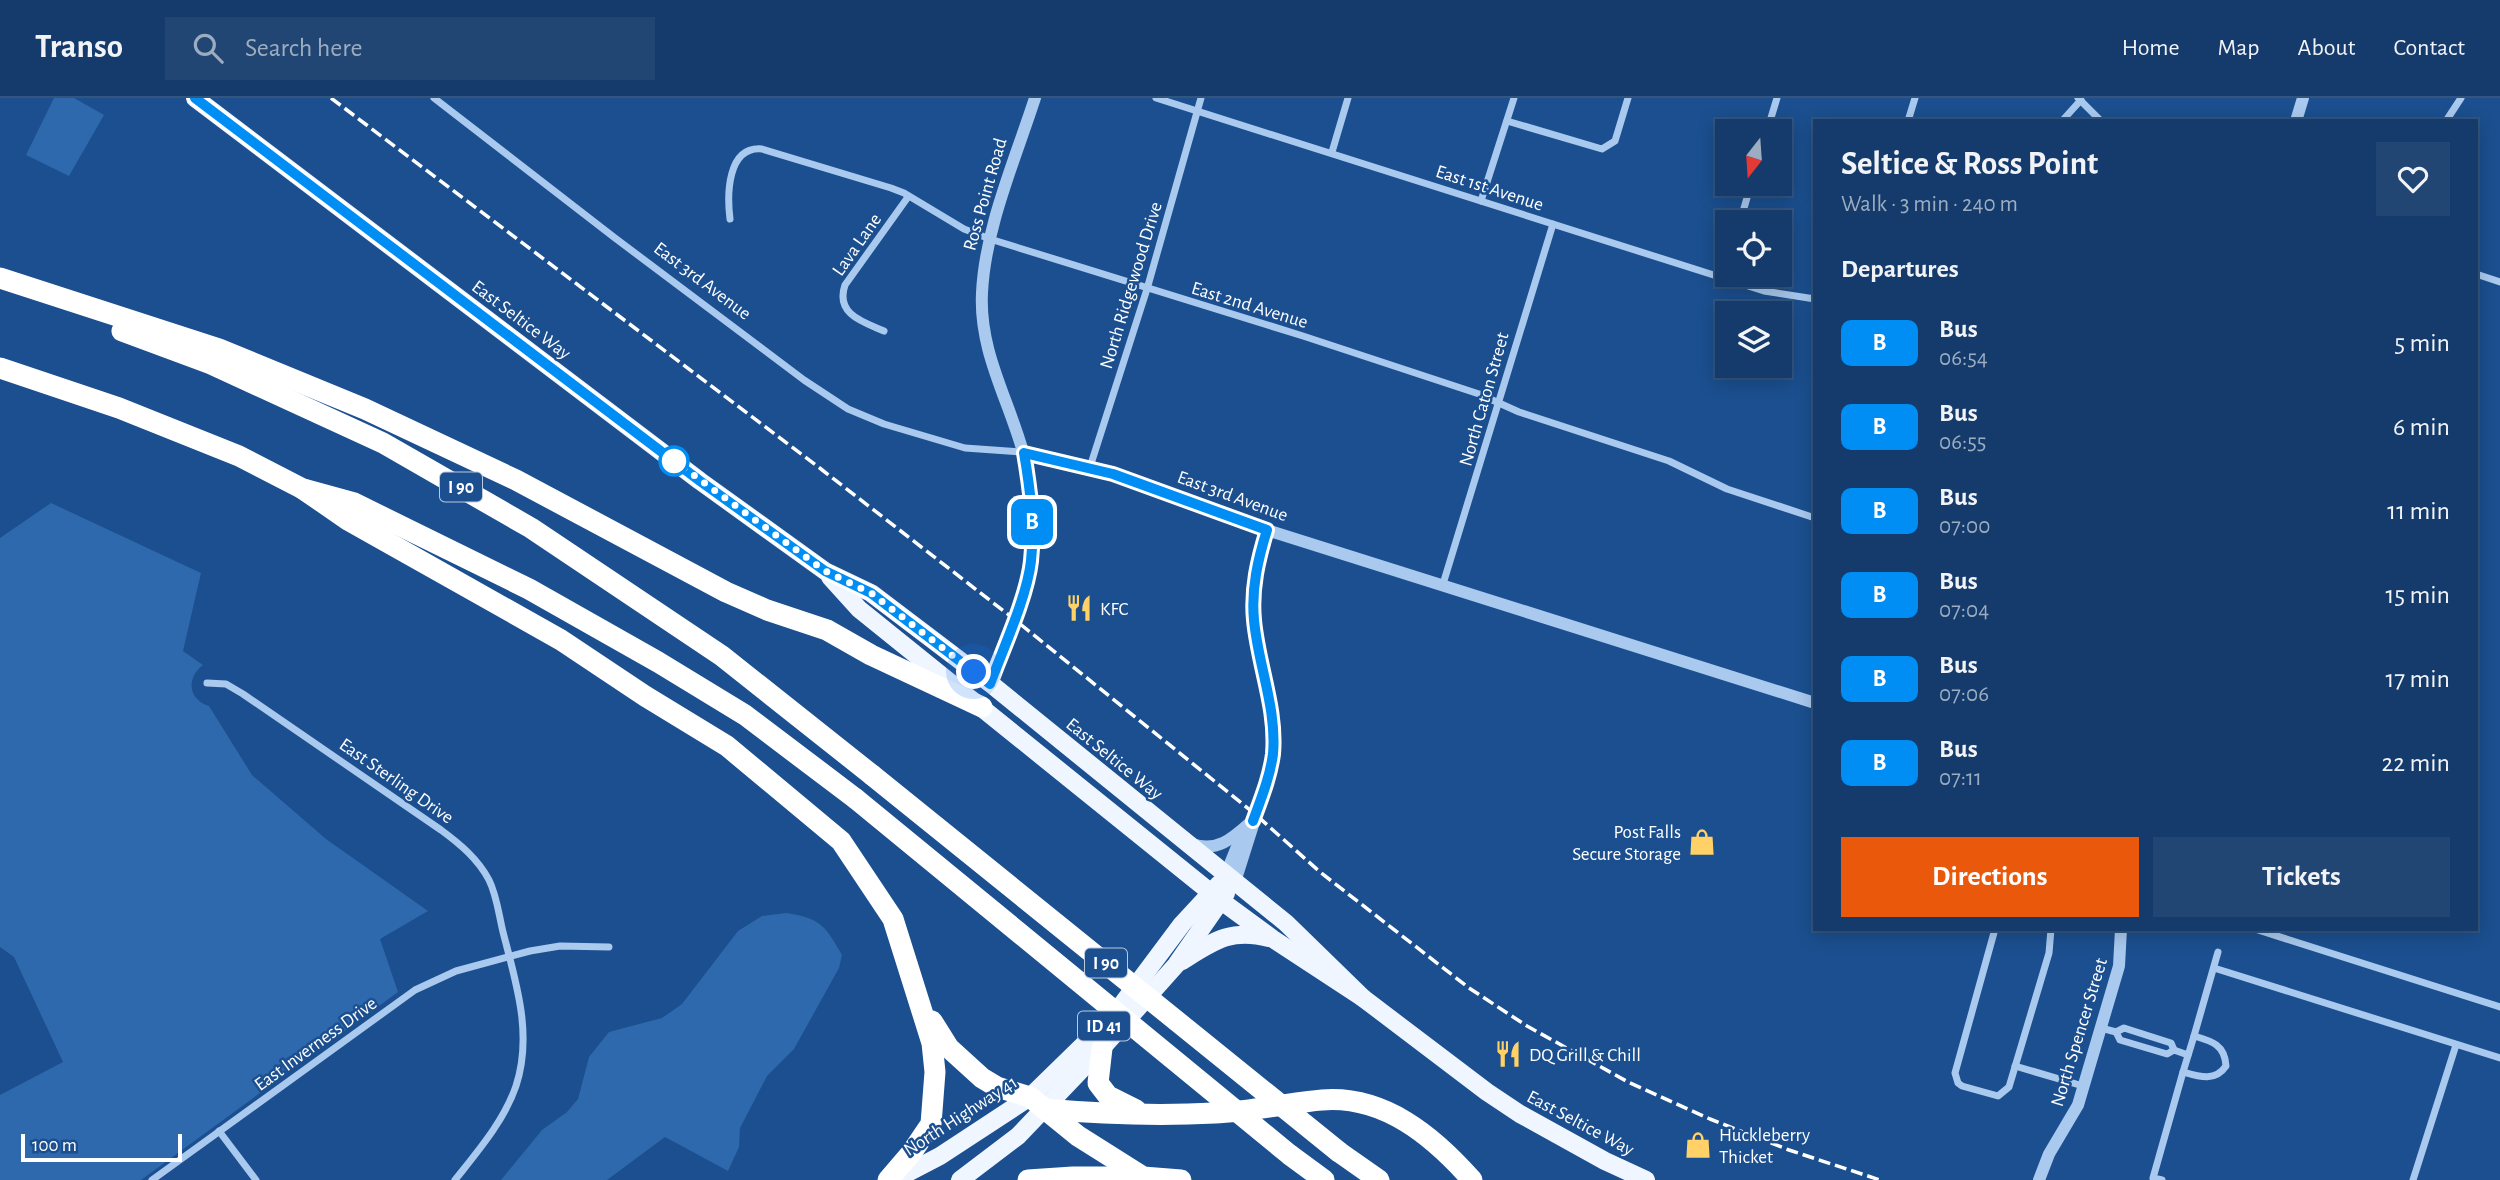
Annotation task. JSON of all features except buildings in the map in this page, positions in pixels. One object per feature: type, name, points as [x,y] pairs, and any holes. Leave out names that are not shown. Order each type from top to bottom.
[{"type":"highway","points":[[0,278],[208,345],[288,375],[516,480],[726,592],[767,610],[827,630],[871,655],[982,708]]},
{"type":"highway","name":"I 90","points":[[0,289],[211,364],[383,443],[531,528],[722,656],[1339,1152],[1379,1180]]},
{"type":"highway","name":"I 90","points":[[0,368],[131,413],[239,456],[303,489],[354,503],[529,589],[745,715],[856,799],[1324,1180]]},
{"type":"highway","points":[[303,489],[348,520],[561,640],[727,747],[841,841],[893,919],[932,1043],[934,1062],[931,1124],[888,1180]]},
{"type":"highway","points":[[917,997],[949,1048],[982,1078],[997,1087],[1037,1102],[1108,1114],[1217,1113],[1323,1100],[1359,1103],[1380,1109],[1426,1135],[1472,1180]]},
{"type":"highway","points":[[1102,1048],[1098,1083],[1108,1096],[1145,1114]]},
{"type":"highway","points":[[1037,1102],[1078,1136],[1143,1177]]},
{"type":"highway","points":[[1028,1180],[1073,1177],[1181,1180]]},
{"type":"main road","name":"East Seltice Way","points":[[195,98],[653,445],[825,571],[871,593],[990,684],[1286,923],[1363,998]]},
{"type":"main road","name":"East Seltice Way","points":[[825,571],[859,609],[1172,862],[1272,939],[1363,998],[1520,1114],[1605,1161],[1646,1180]]},
{"type":"main road","name":"Ross Point Road","points":[[982,708],[990,684]]},
{"type":"main road","points":[[982,708],[1006,712],[1068,762],[1136,802]]},
{"type":"main road","points":[[1172,862],[1189,885],[1189,904],[1182,924]]},
{"type":"main road","points":[[1216,897],[1230,878]]},
{"type":"main road","name":"North Highway 41","points":[[960,1180],[1018,1136],[1037,1102],[1114,1016],[1182,924],[1216,897]]},
{"type":"main road","name":"North Highway 41","points":[[894,1180],[1037,1102],[1102,1048],[1176,965],[1216,897]]},
{"type":"main road","points":[[1176,965],[1229,935],[1257,935],[1272,939]]},
{"type":"street","name":"East 3rd Avenue","points":[[434,98],[804,380],[848,409],[884,424],[965,448],[1024,453],[1090,467],[1176,495],[1267,530],[1813,702]]},
{"type":"street","name":"Ross Point Road","points":[[990,684],[1027,584],[1032,527],[1024,453],[994,374],[985,342],[982,294],[990,239],[1035,98]]},
{"type":"street","name":"East 1st Avenue","points":[[1156,98],[1715,276]]},
{"type":"street","name":"North Ridgewood Drive","points":[[1090,467],[1147,289],[1201,98]]},
{"type":"street","points":[[1332,152],[1348,98]]},
{"type":"street","points":[[1481,201],[1514,98]]},
{"type":"street","points":[[1507,121],[1602,149],[1615,141],[1628,98]]},
{"type":"street","points":[[1771,119],[1777,98]]},
{"type":"street","points":[[1909,119],[1915,98]]},
{"type":"street","points":[[2297,119],[2303,98]]},
{"type":"street","points":[[2447,119],[2461,98]]},
{"type":"street","points":[[2064,119],[2080,99],[2099,119]]},
{"type":"street","name":"East 2nd Avenue","points":[[730,219],[727,194],[735,164],[740,156],[756,148],[891,188],[964,229],[990,239],[1303,336],[1499,402],[1519,412],[1669,461],[1727,489],[1813,518]]},
{"type":"street","name":"Lava Lane","points":[[884,331],[849,313],[842,294],[845,285],[908,197]]},
{"type":"street","name":"North Caton Street","points":[[1443,584],[1553,223]]},
{"type":"street","points":[[2478,275],[2500,282]]},
{"type":"street","name":"East 1st Avenue","points":[[1752,287],[1779,295],[1813,299]]},
{"type":"street","points":[[1230,878],[1245,854],[1273,752],[1271,711],[1254,620],[1256,566],[1267,530]]},
{"type":"street","name":"East Sterling Drive","points":[[207,684],[226,684],[243,694],[464,847],[490,881],[523,1023],[523,1053],[518,1080],[500,1120],[455,1180]]},
{"type":"street","points":[[1186,842],[1205,848],[1221,845],[1253,821]]},
{"type":"street","points":[[1994,931],[1955,1073],[1962,1086],[1998,1096],[2009,1087],[2049,953],[2051,931]]},
{"type":"street","name":"North Spencer Street","points":[[2039,1180],[2049,1154],[2074,1115],[2084,1086],[2119,966],[2122,931]]},
{"type":"street","points":[[2261,931],[2500,1007]]},
{"type":"street","name":"East Inverness Drive","points":[[152,1180],[415,990],[456,971],[509,957],[559,946],[609,947]]},
{"type":"street","points":[[2162,1180],[2153,1178],[2218,953]]},
{"type":"street","points":[[2214,968],[2500,1058]]},
{"type":"street","points":[[2101,1028],[2116,1032],[2120,1040],[2167,1054],[2174,1051],[2189,1055]]},
{"type":"street","points":[[2183,1072],[2202,1078],[2211,1077],[2221,1073],[2225,1066],[2222,1049],[2215,1042],[2194,1036]]},
{"type":"street","points":[[2413,1180],[2456,1045]]},
{"type":"street","points":[[2015,1066],[2084,1086]]},
{"type":"street","points":[[219,1131],[256,1180]]},
{"type":"shaded area","points":[[54,98],[74,98],[104,115],[69,176],[26,155]]},
{"type":"shaded area","points":[[51,503],[201,573],[183,651],[203,665],[194,676],[193,694],[209,706],[252,775],[326,839],[428,911],[380,939],[398,992],[141,1180],[0,1180],[0,1095],[63,1062],[14,957],[0,947],[0,538]]},
{"type":"shaded area","points":[[787,913],[808,918],[821,925],[842,955],[839,968],[794,1049],[767,1076],[740,1128],[739,1147],[728,1171],[665,1137],[607,1180],[501,1180],[542,1130],[567,1112],[578,1099],[589,1057],[609,1032],[662,1018],[682,1004],[738,931],[762,916]]},
{"type":"railway","points":[[331,98],[821,469],[1014,619],[1255,814],[1320,872],[1469,988],[1527,1026],[1628,1082],[1710,1119],[1789,1150],[1880,1180]]},
{"type":"bus line","name":"B","points":[[195,98],[700,481],[825,571],[871,593],[990,684],[1027,584],[1031,561],[1032,527],[1024,453],[1113,474],[1267,530],[1256,566],[1254,620],[1271,711],[1273,752],[1267,781],[1253,821]]},
{"type":"place","name":"KFC","points":[[1079,608]]},
{"type":"place","name":"Post Falls Secure Storage","points":[[1702,842]]},
{"type":"place","name":"DQ Grill & Chill","points":[[1508,1054]]},
{"type":"place","name":"Huckleberry Thicket","points":[[1698,1145]]},
{"type":"route","points":[[674,461],[669,457],[825,571],[871,593],[974,672]]}]
